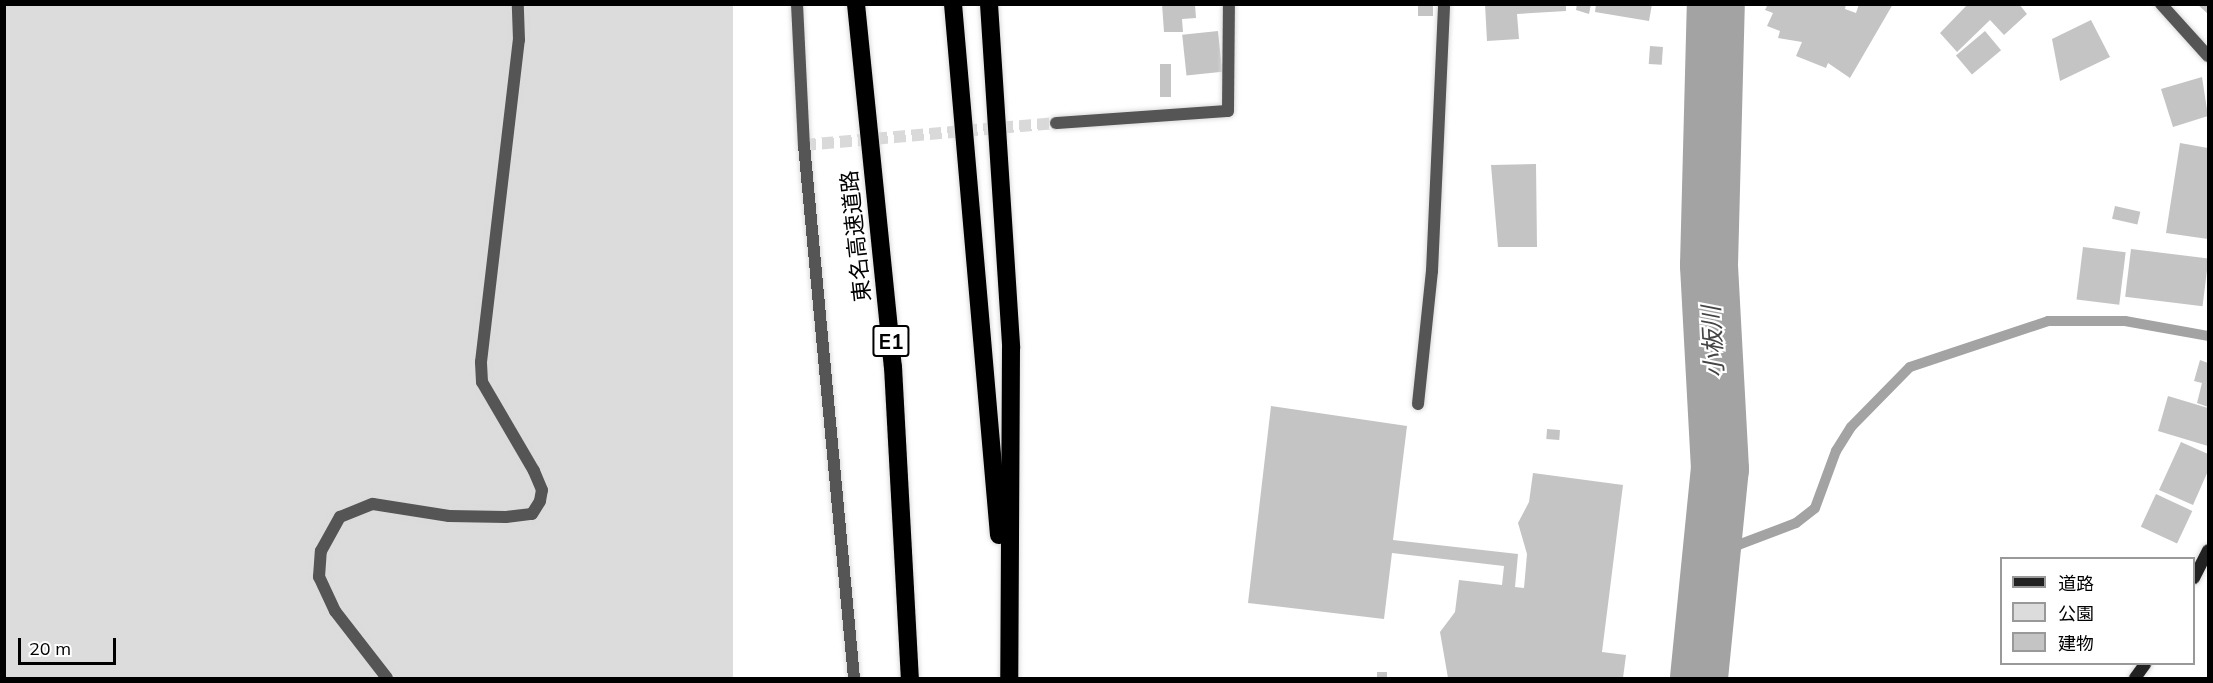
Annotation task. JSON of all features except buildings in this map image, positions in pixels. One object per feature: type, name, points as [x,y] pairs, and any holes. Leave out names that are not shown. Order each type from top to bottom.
[{"type":"highway","name":"東名高速道路","points":[[856,4],[893,367],[910,678]]},
{"type":"highway","points":[[953,4],[1009,674]]},
{"type":"highway","points":[[989,4],[1011,348],[1009,674]]},
{"type":"street","points":[[387,678],[335,611],[319,577],[321,551],[340,518],[373,504],[449,516],[532,514],[542,490],[494,410],[481,362],[519,40],[518,4]]},
{"type":"street","points":[[797,4],[804,145],[854,678]]},
{"type":"street","points":[[1056,123],[1228,111],[1229,4]]},
{"type":"street","points":[[1418,404],[1432,271],[1444,4]]},
{"type":"street","points":[[2161,4],[2208,56]]},
{"type":"street","points":[[2195,575],[2208,550]]},
{"type":"street","points":[[2135,678],[2144,665]]},
{"type":"green space","points":[[4,5],[733,5],[733,678],[4,678]]},
{"type":"waterway","name":"小板川","points":[[1699,678],[1720,469],[1709,265],[1716,4]]},
{"type":"waterway","points":[[1704,628],[1725,563],[1738,545],[1796,523],[1815,508],[1836,451],[1851,427],[1910,367],[2048,321],[2125,321],[2208,336]]},
{"type":"tunnel","points":[[804,145],[1056,123]]}]
